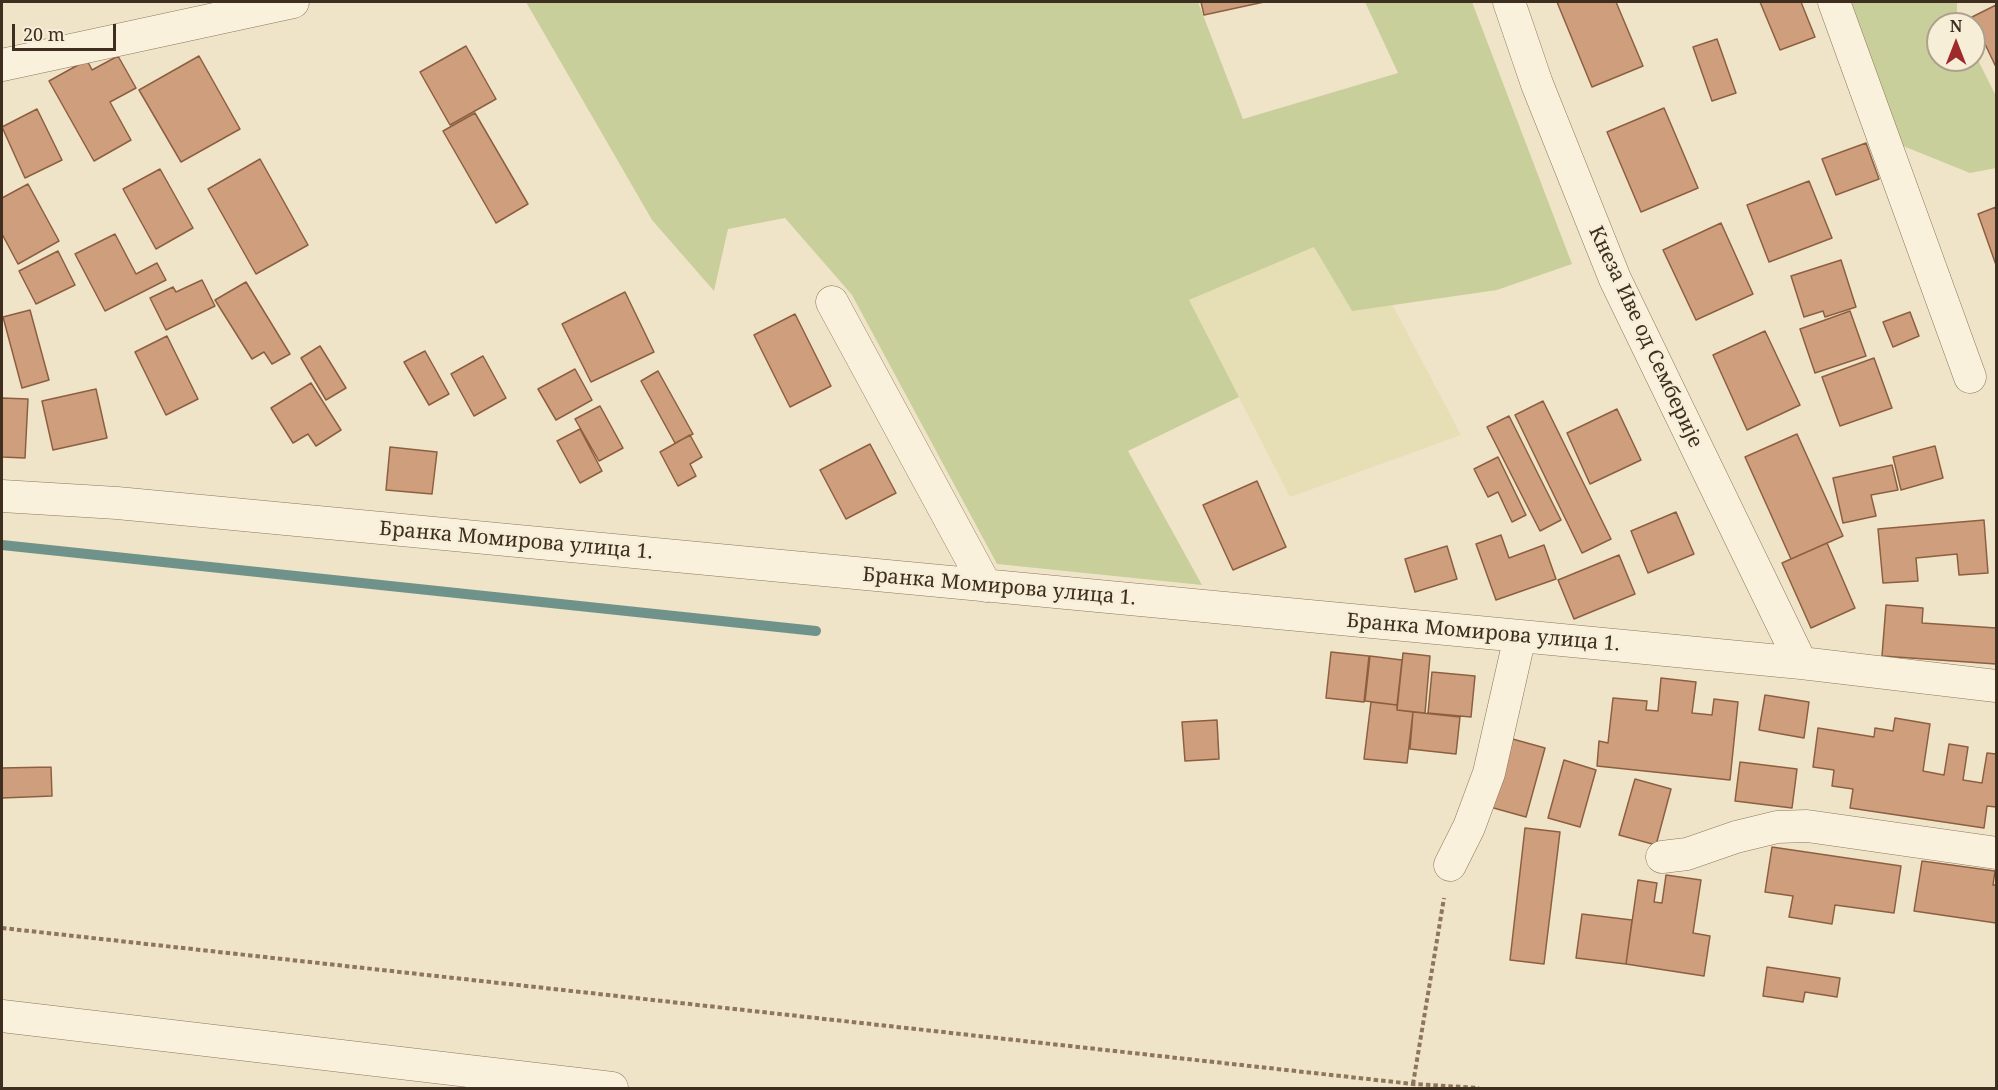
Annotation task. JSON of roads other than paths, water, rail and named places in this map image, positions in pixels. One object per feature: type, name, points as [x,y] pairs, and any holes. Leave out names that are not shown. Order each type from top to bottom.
[{"type":"street","points":[[2,65],[293,2]]},
{"type":"street","name":"Кнеза Иве од Семберије","points":[[1509,2],[1537,84],[1611,269],[1801,663]]},
{"type":"street","points":[[1834,2],[1970,377]]},
{"type":"street","points":[[832,302],[986,586]]},
{"type":"street","name":"Бранка Момирова улица 1.","points":[[2,496],[128,504],[1520,636],[1801,663],[1996,686]]},
{"type":"street","points":[[1450,865],[1469,827],[1489,772],[1520,636]]},
{"type":"street","points":[[1662,857],[1687,854],[1736,837],[1777,827],[1807,826],[1996,854]]},
{"type":"street","points":[[2,1017],[612,1089]]},
{"type":"waterway","points":[[2,545],[816,631]]}]
